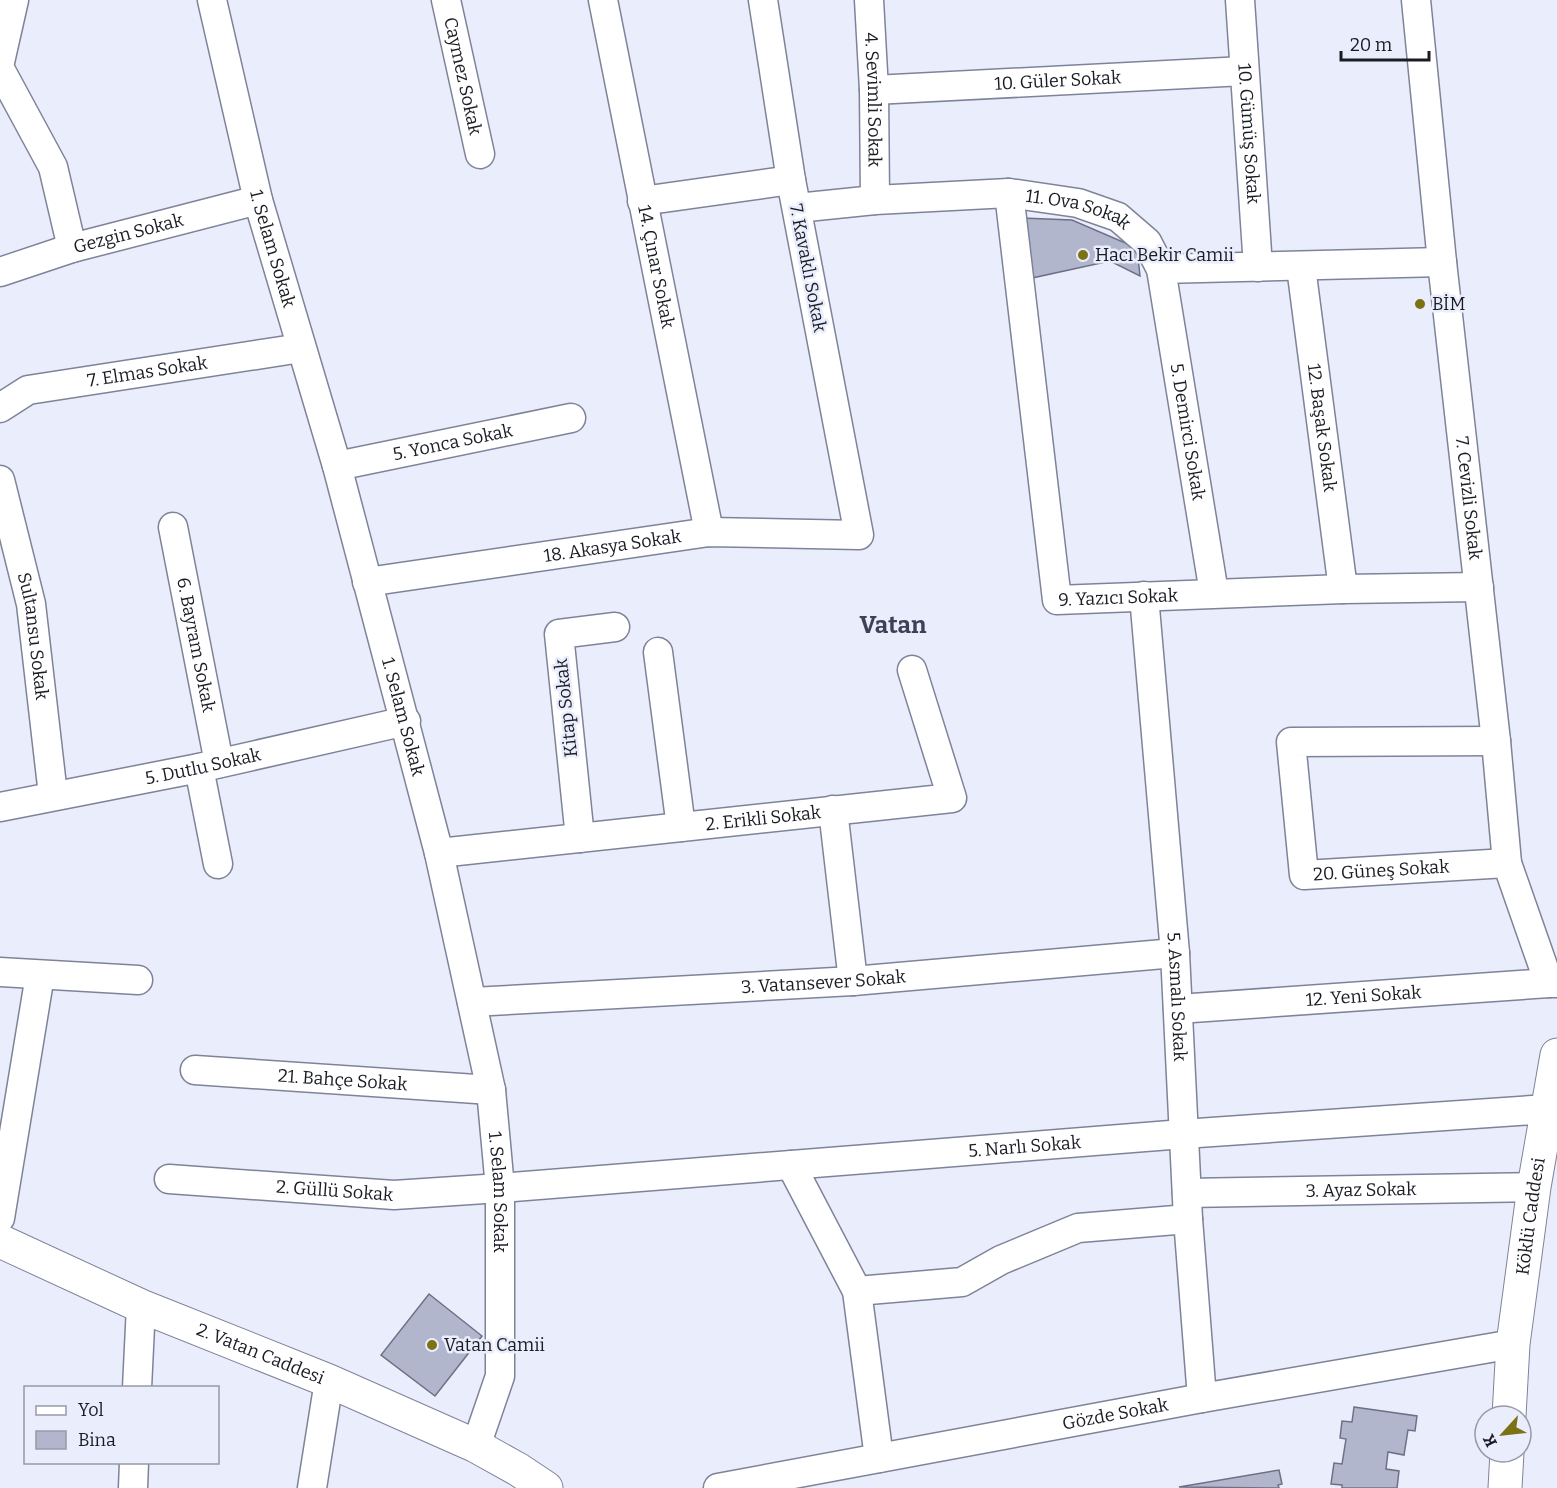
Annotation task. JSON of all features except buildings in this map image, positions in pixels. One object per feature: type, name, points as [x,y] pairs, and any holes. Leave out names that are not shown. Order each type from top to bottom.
[{"type":"main road","name":"Köklü Caddesi","points":[[1510,1404],[1513,1344],[1534,1187],[1557,1054]]},
{"type":"main road","name":"2. Vatan Caddesi","points":[[0,1241],[141,1306],[329,1381],[476,1446],[546,1488]]},
{"type":"main road","points":[[1505,1488],[1506,1464]]},
{"type":"main road","name":"2. Vatan Caddesi","points":[[519,1470],[573,1488]]},
{"type":"street","points":[[0,62],[14,0]]},
{"type":"street","name":"1. Selam Sokak","points":[[212,0],[258,200],[337,466],[440,853],[491,1090],[500,1188],[500,1376],[476,1446]]},
{"type":"street","name":"Caymez Sokak","points":[[446,0],[480,154]]},
{"type":"street","name":"14. Çınar Sokak","points":[[603,0],[709,532]]},
{"type":"street","name":"7. Kavaklı Sokak","points":[[763,0],[791,180],[859,535]]},
{"type":"street","name":"4. Sevimli Sokak","points":[[869,0],[874,90],[875,200]]},
{"type":"street","name":"10. Gümüş Sokak","points":[[1240,0],[1258,267]]},
{"type":"street","name":"7. Cevizli Sokak","points":[[1416,0],[1442,262],[1496,741],[1507,863],[1553,983]]},
{"type":"street","points":[[0,69],[53,167],[72,248]]},
{"type":"street","name":"10. Güler Sokak","points":[[874,90],[1244,71]]},
{"type":"street","points":[[642,201],[791,180]]},
{"type":"street","name":"11. Ova Sokak","points":[[797,208],[875,200],[1009,193],[1078,203],[1118,217],[1147,242],[1161,269]]},
{"type":"street","name":"9. Yazıcı Sokak","points":[[1009,193],[1057,600],[1343,589],[1479,587]]},
{"type":"street","name":"Gezgin Sokak","points":[[0,272],[72,248],[258,200]]},
{"type":"street","points":[[1161,269],[1442,262]]},
{"type":"street","name":"12. Başak Sokak","points":[[1301,267],[1343,589]]},
{"type":"street","name":"5. Demirci Sokak","points":[[1161,269],[1214,593]]},
{"type":"street","name":"7. Elmas Sokak","points":[[0,408],[28,390],[302,348]]},
{"type":"street","name":"5. Yonca Sokak","points":[[337,466],[571,418]]},
{"type":"street","name":"Sultansu Sokak","points":[[0,480],[31,604],[53,795]]},
{"type":"street","name":"6. Bayram Sokak","points":[[173,527],[209,765],[218,864]]},
{"type":"street","name":"18. Akasya Sokak","points":[[367,582],[709,532],[859,535]]},
{"type":"street","name":"5. Asmalı Sokak","points":[[1144,596],[1175,952],[1187,1206],[1202,1398]]},
{"type":"street","name":"Kitap Sokak","points":[[580,838],[559,634],[615,627]]},
{"type":"street","points":[[657,652],[681,827]]},
{"type":"street","name":"2. Erikli Sokak","points":[[440,853],[952,798],[912,670]]},
{"type":"street","name":"5. Dutlu Sokak","points":[[0,807],[209,765],[406,721]]},
{"type":"street","name":"20. Güneş Sokak","points":[[1496,741],[1291,742],[1304,875],[1507,863]]},
{"type":"street","points":[[833,810],[853,981]]},
{"type":"street","name":"3. Vatansever Sokak","points":[[472,1002],[853,981],[1175,952]]},
{"type":"street","points":[[0,972],[138,980]]},
{"type":"street","points":[[0,1218],[40,975]]},
{"type":"street","name":"12. Yeni Sokak","points":[[1178,1009],[1553,983]]},
{"type":"street","name":"21. Bahçe Sokak","points":[[195,1070],[491,1090]]},
{"type":"street","name":"5. Narlı Sokak","points":[[500,1188],[1183,1134],[1548,1109]]},
{"type":"street","points":[[791,1165],[857,1291],[879,1458]]},
{"type":"street","name":"2. Güllü Sokak","points":[[169,1179],[393,1195],[500,1188]]},
{"type":"street","name":"3. Ayaz Sokak","points":[[857,1291],[962,1282],[1001,1260],[1078,1228],[1187,1206],[1534,1187]]},
{"type":"street","points":[[137,1386],[141,1306]]},
{"type":"street","name":"Gözde Sokak","points":[[718,1488],[1202,1398],[1513,1344]]},
{"type":"street","points":[[312,1488],[329,1381]]},
{"type":"street","points":[[133,1488],[134,1464]]},
{"type":"place","name":"Hacı Bekir Camii","points":[[1083,255]]},
{"type":"place","name":"BİM","points":[[1420,304]]},
{"type":"place","name":"Vatan Camii","points":[[432,1345]]},
{"type":"district","name":"Vatan","points":[[893,625]]}]
